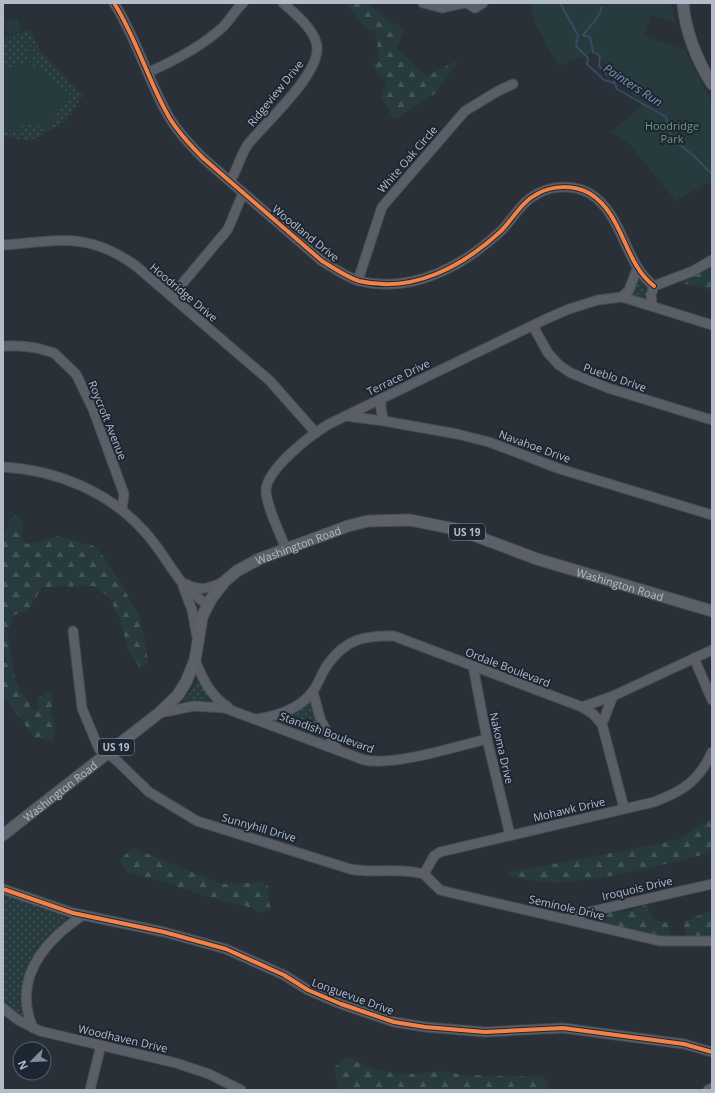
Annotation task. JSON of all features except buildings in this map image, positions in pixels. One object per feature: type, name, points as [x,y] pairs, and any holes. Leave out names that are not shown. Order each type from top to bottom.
[{"type":"main road","points":[[683,3],[696,54],[712,84]]},
{"type":"main road","name":"Washington Road","points":[[4,832],[107,754],[173,700],[182,689],[195,660],[200,624],[207,605],[225,581],[251,563],[363,522],[399,519],[422,522],[471,533],[537,559],[676,602],[712,611]]},
{"type":"street","name":"Woodland Drive","points":[[114,3],[125,20],[169,117],[186,141],[243,193],[322,261],[341,272],[358,280],[392,284],[416,281],[437,274],[478,251],[503,229],[521,207],[536,194],[554,188],[574,188],[589,193],[602,203],[611,215],[637,269],[644,279],[654,286]]},
{"type":"street","points":[[149,72],[181,57],[205,42],[224,26],[243,3]]},
{"type":"street","name":"Ridgeview Drive","points":[[230,181],[236,173],[248,145],[308,74],[317,57],[317,43],[308,27],[283,3]]},
{"type":"street","points":[[423,3],[442,8],[464,3]]},
{"type":"street","points":[[467,3],[475,8],[479,7],[483,3]]},
{"type":"street","name":"White Oak Circle","points":[[358,280],[382,207],[465,111],[498,91],[513,84]]},
{"type":"street","points":[[172,296],[228,229],[243,193]]},
{"type":"street","name":"Hoodridge Drive","points":[[3,245],[68,240],[100,245],[119,254],[172,296],[270,381],[316,433]]},
{"type":"street","points":[[652,306],[651,295],[654,286],[693,271],[712,260]]},
{"type":"street","points":[[622,297],[629,290],[637,269]]},
{"type":"street","name":"Terrace Drive","points":[[286,549],[267,497],[268,480],[274,470],[316,433],[345,416],[569,309],[598,300],[622,297],[712,325]]},
{"type":"street","name":"Pueblo Drive","points":[[533,326],[548,353],[559,365],[571,373],[608,388],[712,420]]},
{"type":"street","name":"Roycroft Avenue","points":[[3,346],[26,346],[54,353],[76,374],[93,408],[124,494],[122,509]]},
{"type":"street","points":[[381,399],[381,410],[384,421]]},
{"type":"street","name":"Navahoe Drive","points":[[345,416],[384,421],[457,434],[489,442],[560,469],[712,515]]},
{"type":"street","points":[[3,467],[51,473],[88,488],[122,509],[144,531],[181,581],[207,605]]},
{"type":"street","points":[[181,581],[190,586],[201,589],[211,587],[225,581]]},
{"type":"street","points":[[181,581],[192,610],[197,639]]},
{"type":"street","name":"Sunnyhill Drive","points":[[73,631],[82,708],[96,746],[114,758],[149,792],[190,817],[205,824],[350,868],[370,871],[411,871],[424,874]]},
{"type":"street","name":"Ordale Boulevard","points":[[257,720],[274,717],[294,708],[313,692],[328,665],[341,650],[358,638],[375,635],[394,636],[582,707],[593,714],[602,724]]},
{"type":"street","points":[[582,707],[613,696],[712,650]]},
{"type":"street","points":[[694,658],[712,700]]},
{"type":"street","points":[[195,660],[210,692],[219,701],[232,710]]},
{"type":"street","name":"Nakoma Drive","points":[[473,666],[487,739],[510,835]]},
{"type":"street","points":[[313,692],[320,721],[338,750]]},
{"type":"street","points":[[613,696],[602,724],[624,808]]},
{"type":"street","name":"Standish Boulevard","points":[[159,713],[202,706],[217,706],[232,710],[364,760],[381,762],[487,739]]},
{"type":"street","name":"Mohawk Drive","points":[[424,874],[431,860],[440,852],[654,802],[674,794],[692,782],[706,766],[712,752]]},
{"type":"street","name":"Seminole Drive","points":[[424,874],[440,890],[660,941],[712,941]]},
{"type":"street","name":"Iroquois Drive","points":[[567,919],[593,911],[712,884]]},
{"type":"street","name":"Longuevue Drive","points":[[3,889],[83,915],[164,932],[226,948],[284,975],[308,990],[341,1004],[394,1022],[425,1027],[485,1032],[563,1028],[684,1044],[712,1052]]},
{"type":"street","points":[[33,1028],[26,1012],[25,1001],[29,980],[35,964],[43,950],[54,937],[83,915]]},
{"type":"street","name":"Woodhaven Drive","points":[[3,1008],[10,1015],[47,1034],[101,1045],[193,1068],[241,1090]]},
{"type":"street","points":[[90,1090],[101,1045]]},
{"type":"street","points":[[708,1090],[712,1088]]},
{"type":"green space","points":[[345,3],[366,3],[405,31],[396,48],[426,76],[459,60],[436,93],[395,119],[381,98],[386,83],[372,64],[380,61],[375,29],[367,30]]},
{"type":"green space","name":"Hoodridge Park","points":[[531,3],[671,3],[676,23],[651,15],[644,36],[685,50],[712,103],[712,188],[707,183],[676,201],[626,140],[610,133],[642,105],[595,52],[558,66],[534,21]]},
{"type":"green space","points":[[18,18],[22,31],[9,35],[5,22]]},
{"type":"green space","points":[[30,30],[40,51],[83,95],[65,122],[30,141],[7,137],[3,134],[3,45],[7,37]]},
{"type":"green space","points":[[26,41],[39,56],[28,59]]},
{"type":"green space","points":[[32,61],[34,68],[37,66],[71,95],[46,130],[32,122],[23,124],[16,134],[3,126],[3,68],[5,69]]},
{"type":"green space","points":[[712,264],[712,290],[682,283]]},
{"type":"green space","points":[[639,278],[649,287],[648,300],[633,296],[632,291]]},
{"type":"green space","points":[[16,516],[23,521],[21,538],[27,544],[57,536],[94,546],[108,562],[139,615],[146,645],[148,664],[140,668],[128,649],[119,617],[109,597],[94,586],[42,587],[29,609],[12,616],[13,619],[7,631],[15,680],[33,710],[38,708],[37,698],[50,691],[53,696],[51,714],[55,721],[54,740],[34,738],[3,694],[3,663],[7,663],[3,640],[3,535],[9,525],[9,519]]},
{"type":"green space","points":[[199,676],[210,695],[207,701],[196,701],[182,704]]},
{"type":"green space","points":[[313,697],[331,745],[271,721],[295,712]]},
{"type":"green space","points":[[712,819],[712,852],[675,862],[619,875],[562,882],[534,880],[505,873],[658,844],[685,837],[700,824]]},
{"type":"green space","points":[[136,849],[221,884],[260,882],[269,887],[268,898],[271,909],[260,913],[246,906],[214,899],[151,878],[130,874],[123,869],[120,860],[130,850]]},
{"type":"green space","points":[[3,893],[64,914],[66,917],[66,921],[45,940],[31,963],[21,994],[23,1018],[3,1002]]},
{"type":"green space","points":[[647,905],[653,920],[668,923],[671,936],[659,937],[592,922],[592,917],[617,910],[625,912]]},
{"type":"green space","points":[[712,910],[712,938],[686,937],[683,922]]},
{"type":"green space","points":[[349,1057],[370,1067],[386,1072],[410,1074],[449,1072],[462,1075],[544,1077],[549,1084],[548,1089],[533,1090],[340,1090],[333,1068]]},
{"type":"waterway","name":"Painters Run","points":[[560,3],[578,35],[576,46],[588,58],[587,64],[604,80],[615,83],[617,89],[666,117],[672,139],[694,156],[712,174]]},
{"type":"waterway","points":[[602,7],[597,18],[583,35],[590,37],[593,52],[600,56],[599,66],[609,77],[613,77],[615,83]]},
{"type":"cycle path","points":[[114,3],[129,31],[169,117],[184,138],[203,158],[322,261],[345,275],[359,281],[379,284],[399,284],[436,274],[454,266],[486,244],[501,231],[531,197],[549,189],[570,187],[583,190],[601,202],[617,225],[636,264],[644,276],[654,286]]},
{"type":"cycle path","points":[[3,889],[73,913],[164,932],[226,949],[284,975],[308,990],[341,1004],[394,1022],[425,1027],[485,1032],[563,1028],[684,1044],[712,1052]]}]
